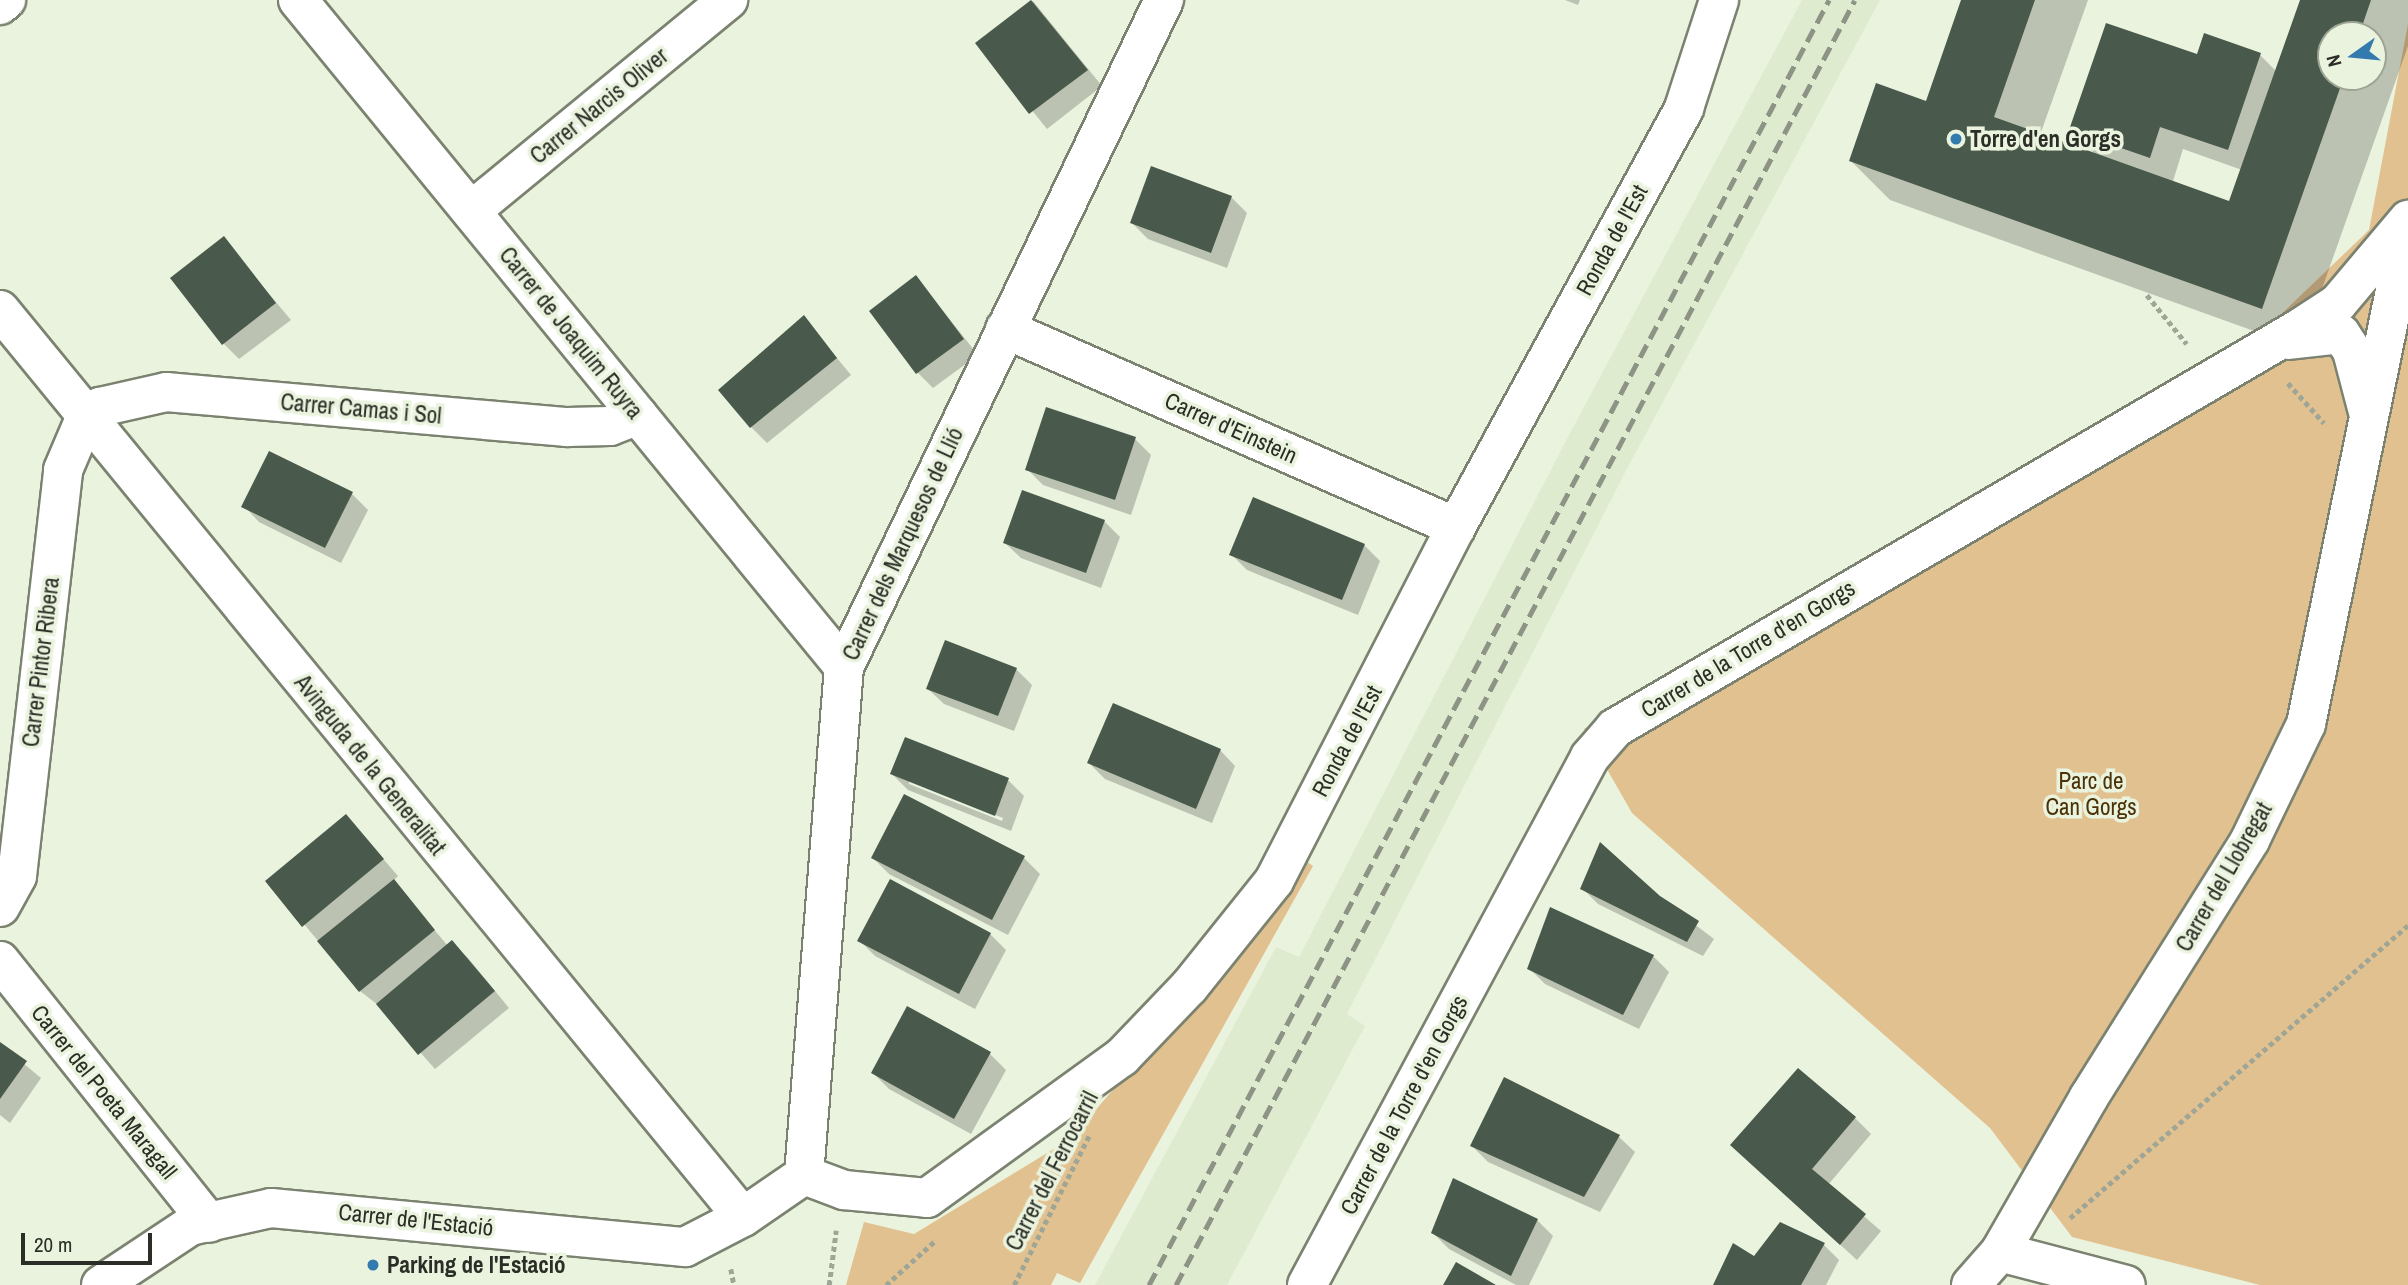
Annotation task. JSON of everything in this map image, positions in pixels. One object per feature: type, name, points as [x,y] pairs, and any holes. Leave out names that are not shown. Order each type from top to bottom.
[{"type":"street","points":[[0,5],[6,0]]},
{"type":"street","name":"Carrer de Joaquim Ruyra","points":[[298,0],[844,667]]},
{"type":"street","name":"Carrer Narcis Oliver","points":[[471,211],[728,0]]},
{"type":"street","name":"Carrer dels Marquesos de Llió","points":[[804,1175],[844,667],[1164,0]]},
{"type":"street","name":"Ronda de l'Est","points":[[804,1175],[844,1190],[927,1198],[1122,1056],[1189,987],[1274,881],[1456,527],[1684,108],[1719,0]]},
{"type":"street","name":"Carrer de la Torre d'en Gorgs","points":[[1307,1285],[1590,757],[1615,728],[2278,360],[2338,303],[2408,220]]},
{"type":"street","name":"Carrer del Llobregat","points":[[1971,1285],[2000,1252],[2089,1097],[2250,840],[2306,724],[2370,423],[2408,227]]},
{"type":"street","name":"Avinguda de la Generalitat","points":[[0,310],[743,1217]]},
{"type":"street","name":"Carrer d'Einstein","points":[[1005,329],[1456,527]]},
{"type":"street","name":"Carrer del Llobregat","points":[[2278,360],[2341,334],[2358,370],[2370,423]]},
{"type":"street","name":"Carrer Camas i Sol","points":[[86,416],[100,407],[166,392],[567,428],[610,426],[638,415]]},
{"type":"street","name":"Carrer Pintor Ribera","points":[[0,907],[17,876],[63,470],[86,416]]},
{"type":"street","name":"Carrer del Poeta Maragall","points":[[0,961],[209,1223]]},
{"type":"street","points":[[743,1217],[804,1175]]},
{"type":"street","name":"Carrer de l'Estació","points":[[101,1285],[190,1226],[271,1208],[685,1247],[743,1217]]},
{"type":"street","points":[[2000,1252],[2126,1285]]},
{"type":"path","points":[[2147,295],[2190,348]]},
{"type":"path","points":[[2278,360],[2333,432]]},
{"type":"path","points":[[2062,1225],[2408,925]]},
{"type":"path","name":"Carrer del Ferrocarril","points":[[1014,1285],[1091,1131]]},
{"type":"path","points":[[829,1285],[837,1224]]},
{"type":"path","points":[[731,1269],[734,1285]]},
{"type":"shaded area","points":[[1802,0],[1880,0],[1629,465],[1347,1014],[1365,1026],[1227,1285],[1095,1285],[1276,947],[1299,957],[1569,435]]},
{"type":"green space","name":"Parc de Can Gorgs","points":[[2408,24],[2408,1285],[2260,1285],[2072,1237],[1990,1128],[1632,813],[1584,729],[2081,431],[2272,323],[2369,230]]},
{"type":"green space","points":[[1299,856],[1313,866],[1080,1283],[1057,1273],[1051,1285],[846,1285],[864,1222],[914,1234],[1070,1139],[1148,1050]]},
{"type":"building","points":[[1031,0],[1088,70],[1029,114],[975,43]]},
{"type":"building","name":"Torre d'en Gorgs","points":[[1961,0],[2035,0],[1994,117],[2229,201],[2300,0],[2371,0],[2364,21],[2317,21],[2317,91],[2339,91],[2262,309],[1849,161],[1876,83],[1926,101]]},
{"type":"building","points":[[2106,23],[2197,54],[2204,33],[2261,53],[2228,150],[2160,127],[2150,158],[2069,130]]},
{"type":"building","points":[[1151,166],[1232,196],[1211,253],[1130,223]]},
{"type":"building","points":[[224,236],[276,303],[222,345],[170,278]]},
{"type":"building","points":[[916,275],[964,339],[916,374],[869,311]]},
{"type":"building","points":[[804,315],[837,358],[750,428],[718,390]]},
{"type":"building","points":[[1046,407],[1136,437],[1115,500],[1025,470]]},
{"type":"building","points":[[269,451],[353,492],[325,548],[241,507]]},
{"type":"building","points":[[1022,490],[1105,520],[1086,573],[1003,543]]},
{"type":"building","points":[[1253,497],[1365,544],[1342,600],[1229,555]]},
{"type":"building","points":[[945,640],[1017,668],[998,716],[926,689]]},
{"type":"building","points":[[1113,703],[1221,749],[1196,809],[1087,763]]},
{"type":"building","points":[[905,737],[1009,778],[995,816],[890,774]]},
{"type":"building","points":[[904,794],[1025,856],[992,920],[871,858]]},
{"type":"building","points":[[346,814],[384,859],[302,927],[265,881]]},
{"type":"building","points":[[1600,842],[1660,896],[1699,921],[1687,942],[1580,889]]},
{"type":"building","points":[[394,879],[435,930],[359,992],[317,941]]},
{"type":"building","points":[[890,879],[991,933],[959,994],[857,941]]},
{"type":"building","points":[[1550,907],[1654,955],[1623,1015],[1527,969]]},
{"type":"building","points":[[452,940],[495,991],[418,1055],[376,1004]]},
{"type":"building","points":[[907,1006],[991,1052],[954,1119],[871,1073]]},
{"type":"building","points":[[0,1042],[27,1061],[0,1099]]},
{"type":"building","points":[[1798,1068],[1856,1117],[1812,1169],[1866,1214],[1840,1245],[1730,1145]]},
{"type":"building","points":[[1504,1077],[1620,1135],[1584,1197],[1470,1146]]},
{"type":"building","points":[[1453,1178],[1538,1219],[1511,1276],[1431,1233]]},
{"type":"building","points":[[1780,1222],[1825,1243],[1801,1285],[1713,1285],[1733,1243],[1754,1256]]},
{"type":"building","points":[[1456,1262],[1496,1285],[1443,1285]]},
{"type":"railway","points":[[1149,1285],[1829,0]]},
{"type":"railway","points":[[1176,1285],[1855,0]]},
{"type":"place","name":"Torre d'en Gorgs","points":[[1956,139]]},
{"type":"place","name":"Parking de l'Estació","points":[[373,1265]]}]
